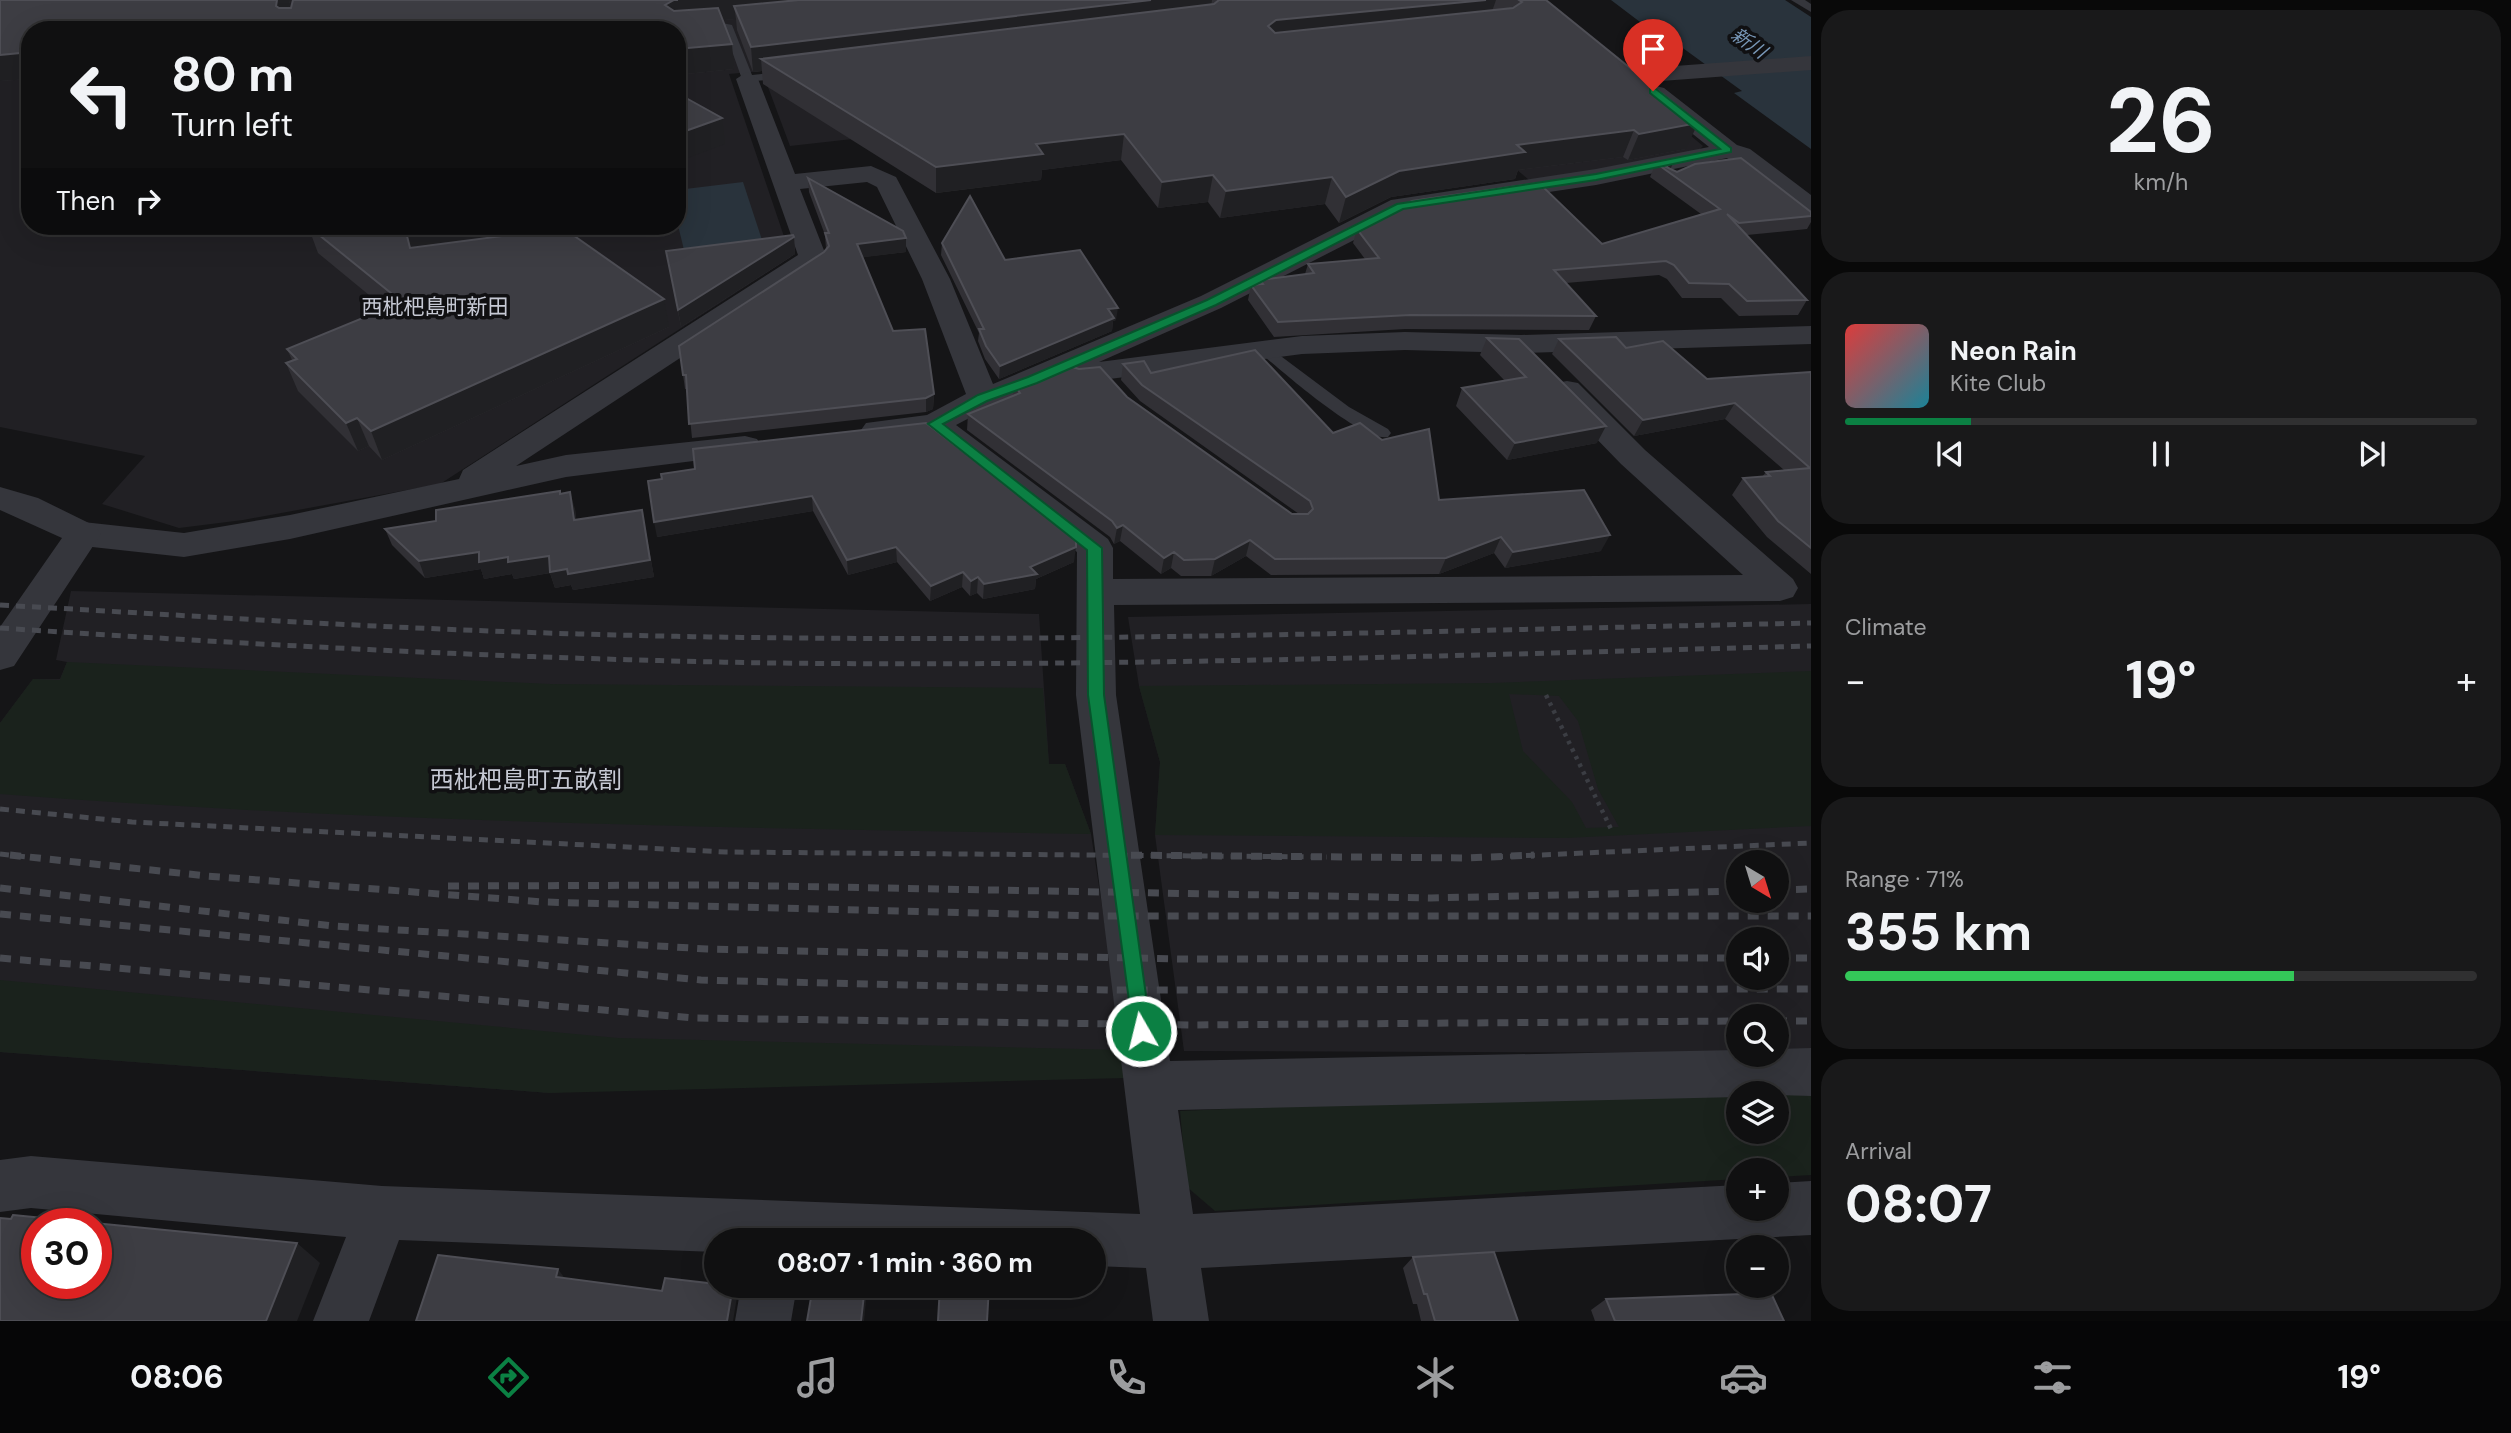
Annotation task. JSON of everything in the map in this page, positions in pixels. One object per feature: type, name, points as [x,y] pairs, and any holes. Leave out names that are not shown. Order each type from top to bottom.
[{"type":"street","points":[[1613,59],[1811,207]]},
{"type":"street","points":[[1634,76],[1811,63]]},
{"type":"street","points":[[456,491],[814,258],[747,79]]},
{"type":"street","points":[[852,433],[934,424],[982,398],[1033,380],[1211,302],[1400,206],[1738,155]]},
{"type":"street","points":[[785,183],[871,174],[887,182],[936,279],[982,398]]},
{"type":"street","points":[[1033,380],[1107,380],[1266,350],[1405,341],[1521,344],[1811,335]]},
{"type":"street","points":[[1096,592],[1780,588],[1633,457],[1521,344]]},
{"type":"street","points":[[934,424],[1095,548],[1096,695],[1181,1321]]},
{"type":"street","points":[[0,498],[26,506],[83,534],[184,545],[290,527],[566,466],[771,443]]},
{"type":"street","points":[[0,656],[83,534]]},
{"type":"street","points":[[1149,1086],[1811,1072]]},
{"type":"street","points":[[0,1186],[31,1182],[382,1213],[704,1231]]},
{"type":"street","points":[[1106,1241],[1172,1242],[1811,1208]]},
{"type":"street","points":[[341,1321],[382,1213]]},
{"type":"street","points":[[764,1321],[767,1298]]},
{"type":"lane","points":[[1797,0],[1811,9]]},
{"type":"lane","points":[[740,24],[720,26],[747,79],[800,74]]},
{"type":"lane","points":[[1677,176],[1738,155]]},
{"type":"lane","points":[[1266,350],[1343,411],[1382,433]]},
{"type":"path","points":[[1546,695],[1612,831]]},
{"type":"shaded area","points":[[0,0],[1528,0],[1703,146],[1698,151],[1617,167],[1529,180],[1457,118],[1390,79],[790,146],[762,71],[729,74],[791,257],[440,484],[243,520],[179,528],[102,504],[145,456],[0,427]]},
{"type":"shaded area","points":[[71,591],[1039,614],[1049,764],[1065,764],[1091,834],[1124,1050],[550,1093],[0,1052],[0,723],[33,679],[60,679],[67,662],[56,660]]},
{"type":"shaded area","points":[[1811,604],[1811,1054],[1789,1054],[1789,1004],[1726,1004],[1726,1053],[1184,1051],[1155,835],[1160,762],[1139,686],[1128,617]]},
{"type":"shaded area","points":[[67,662],[550,684],[1043,688],[1049,764],[1065,764],[1091,834],[682,826],[409,817],[136,804],[0,794],[0,723],[33,679],[60,680]]},
{"type":"shaded area","points":[[1811,671],[1811,826],[1566,838],[1155,835],[1160,762],[1139,686],[1492,683]],"holes":[[[1509,694],[1559,696],[1578,721],[1598,789],[1619,827],[1586,828],[1572,802],[1523,751]]]},
{"type":"shaded area","points":[[0,980],[618,1038],[1124,1050],[1126,1078],[550,1093],[0,1052]]},
{"type":"shaded area","points":[[1811,1083],[1811,1175],[1789,1176],[1789,1158],[1726,1158],[1726,1180],[1215,1211],[1187,1187],[1180,1111],[1726,1087],[1726,1144],[1789,1144],[1789,1084]]},
{"type":"water","name":"新川","points":[[1611,0],[1785,0],[1811,17],[1811,149],[1734,93],[1742,91],[1680,46],[1673,47]]},
{"type":"water","points":[[743,182],[762,240],[684,250],[680,235],[686,235],[686,189]]},
{"type":"building","points":[[0,0],[277,0],[276,6],[279,8],[291,8],[293,0],[674,0],[665,5],[674,11],[718,8],[732,44],[686,48],[686,21],[21,21],[21,53],[0,55]]},
{"type":"building","points":[[799,0],[1151,0],[751,47],[734,6]]},
{"type":"building","points":[[1219,0],[1486,0],[1276,20],[1268,26],[1275,33],[1513,8],[1522,2],[1519,0],[1546,0],[1698,123],[1639,134],[1634,130],[1517,145],[1525,152],[1399,171],[1346,197],[1332,177],[1226,191],[1213,175],[1162,182],[1124,134],[1036,144],[1043,154],[936,167],[761,59],[1214,4]]},
{"type":"building","points":[[686,98],[722,118],[686,131]]},
{"type":"building","points":[[1741,158],[1811,212],[1811,216],[1739,223],[1727,214],[1807,300],[1747,301],[1729,284],[1689,283],[1674,265],[1666,261],[1554,270],[1596,316],[1410,315],[1278,322],[1251,285],[1263,284],[1260,280],[1314,273],[1308,264],[1379,258],[1357,229],[1412,201],[1539,183],[1602,244],[1720,209],[1656,163],[1675,159],[1666,167],[1677,172],[1695,164]]},
{"type":"building","points":[[808,178],[903,231],[906,238],[857,244],[893,331],[925,329],[934,394],[926,398],[689,424],[686,375],[683,375],[679,346],[824,252],[829,246],[825,233],[829,233]]},
{"type":"building","points":[[970,196],[1005,260],[1080,250],[1118,308],[1108,309],[1114,318],[1000,366],[986,346],[979,329],[984,329],[942,243]]},
{"type":"building","points":[[319,235],[410,235],[407,236],[410,248],[509,235],[573,235],[664,299],[371,431],[357,418],[346,423],[286,363],[297,359],[287,349],[402,302]]},
{"type":"building","points":[[794,237],[678,310],[666,251]]},
{"type":"building","points":[[1616,337],[1626,348],[1663,341],[1707,379],[1811,372],[1811,548],[1778,521],[1743,478],[1770,476],[1766,472],[1810,468],[1735,403],[1643,420],[1559,339]]},
{"type":"building","points":[[1487,338],[1519,339],[1606,426],[1515,443],[1462,388],[1526,377]]},
{"type":"building","points":[[1255,350],[1333,433],[1360,423],[1382,440],[1429,429],[1439,500],[1584,490],[1610,535],[1513,552],[1501,537],[1446,558],[1275,559],[1250,540],[1215,559],[1184,560],[1174,552],[1164,558],[1123,525],[1117,528],[1112,521],[968,414],[1020,393],[1014,384],[1066,365],[1079,369],[1100,367],[1127,397],[1292,514],[1308,514],[1313,509],[1310,501],[1142,385],[1123,364],[1144,361],[1151,373]]},
{"type":"building","points":[[926,423],[1076,538],[1076,547],[1030,567],[1037,574],[984,584],[978,577],[971,581],[963,572],[931,586],[896,547],[847,560],[812,496],[654,522],[648,481],[662,479],[661,474],[695,469],[693,449]]},
{"type":"building","points":[[560,491],[560,494],[570,492],[574,520],[642,510],[650,560],[568,574],[567,569],[550,572],[549,556],[508,562],[508,557],[479,562],[479,552],[419,561],[385,529],[436,521],[436,510]]},
{"type":"building","points":[[13,1215],[21,1216],[21,1299],[112,1299],[112,1225],[297,1243],[266,1321],[0,1321],[0,1218],[11,1219]]},
{"type":"building","points":[[1494,1252],[1518,1321],[1435,1321],[1413,1257]]},
{"type":"building","points":[[438,1255],[558,1269],[556,1277],[662,1291],[665,1278],[704,1283],[704,1298],[731,1298],[727,1321],[416,1321]]},
{"type":"building","points":[[1726,1295],[1726,1298],[1773,1298],[1784,1321],[1615,1321],[1606,1299]]},
{"type":"building","points":[[811,1298],[864,1298],[861,1321],[807,1321]]},
{"type":"building","points":[[939,1298],[988,1298],[987,1321],[938,1321]]},
{"type":"railway","points":[[0,605],[430,629],[821,638],[1151,637],[1811,623]]},
{"type":"railway","points":[[0,628],[386,650],[773,663],[1162,662],[1811,646]]},
{"type":"railway","points":[[0,809],[132,822],[725,852],[1327,857]]},
{"type":"railway","points":[[1494,857],[1811,843]]},
{"type":"railway","points":[[0,854],[27,857]]},
{"type":"railway","points":[[10,855],[207,876],[543,902],[1098,916],[1811,916]]},
{"type":"railway","points":[[1111,855],[1468,858],[1534,855]]},
{"type":"railway","points":[[448,886],[719,885],[1431,898],[1726,891]]},
{"type":"railway","points":[[0,888],[334,926],[707,949],[1182,959],[1726,958]]},
{"type":"railway","points":[[1789,890],[1811,889]]},
{"type":"railway","points":[[0,914],[701,980],[1108,990],[1811,989]]},
{"type":"railway","points":[[0,958],[695,1018],[1191,1025],[1726,1021]]},
{"type":"railway","points":[[1789,958],[1811,958]]},
{"type":"railway","points":[[1789,1021],[1811,1021]]},
{"type":"district","name":"西枇杷島町新田","points":[[435,307]]},
{"type":"district","name":"西枇杷島町五畝割","points":[[526,779]]},
{"type":"route","points":[[1141,1031],[1096,695],[1095,548],[934,424],[982,398],[1033,380],[1211,302],[1400,206],[1596,177],[1728,150],[1653,91]]}]
